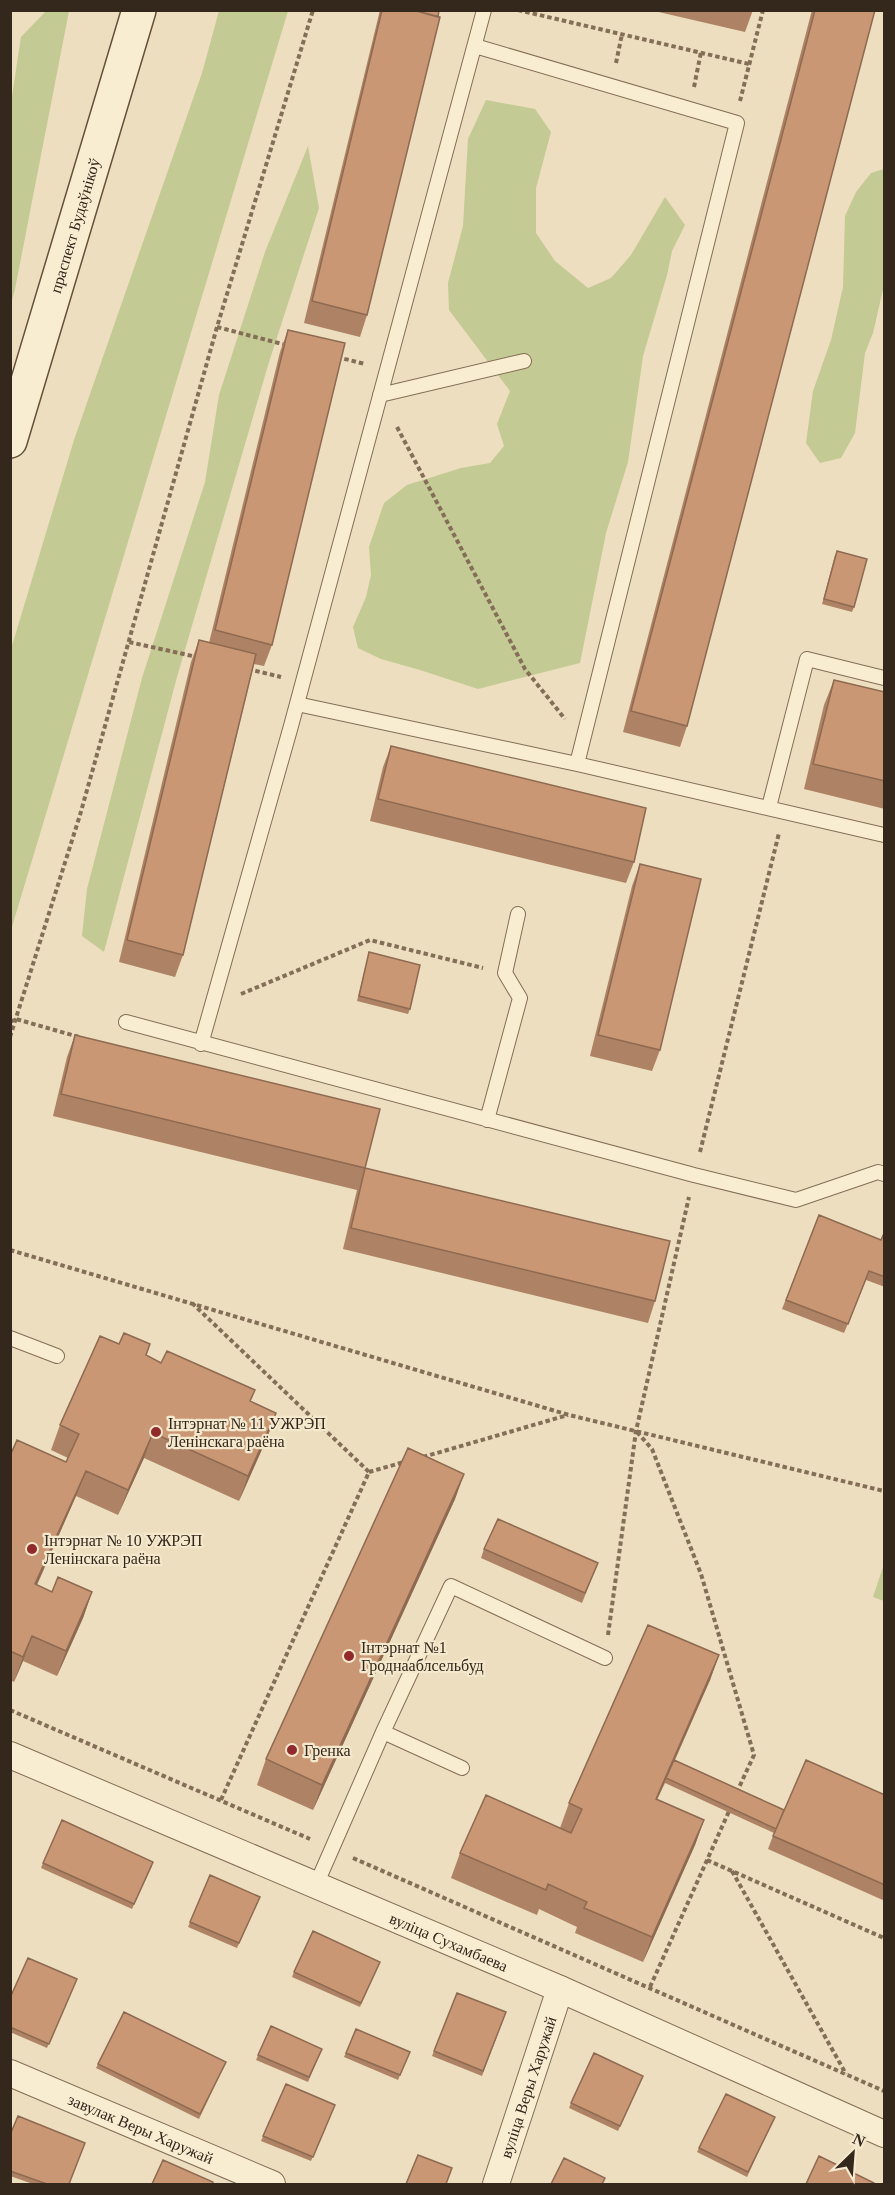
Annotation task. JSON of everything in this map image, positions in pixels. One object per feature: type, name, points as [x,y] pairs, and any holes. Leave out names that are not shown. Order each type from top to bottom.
[{"type":"street","name":"праспект Будаўнікоў","points":[[10,441],[139,10]]},
{"type":"street","name":"вуліца Сухамбаева","points":[[10,1755],[560,1989],[885,2134]]},
{"type":"street","name":"вуліца Веры Харужай","points":[[496,2184],[560,1989]]},
{"type":"street","name":"завулак Веры Харужай","points":[[10,2073],[262,2182]]},
{"type":"lane","points":[[201,1044],[297,704],[484,10]]},
{"type":"lane","points":[[475,46],[737,123],[577,764]]},
{"type":"lane","points":[[380,395],[524,361]]},
{"type":"lane","points":[[770,807],[807,659],[885,678]]},
{"type":"lane","points":[[297,704],[577,764],[885,835]]},
{"type":"lane","points":[[487,1120],[519,998],[505,973],[518,914]]},
{"type":"lane","points":[[126,1023],[694,1175],[796,1200],[878,1172],[885,1174]]},
{"type":"lane","points":[[10,1338],[57,1356]]},
{"type":"lane","points":[[316,1885],[383,1732],[451,1586],[605,1658]]},
{"type":"lane","points":[[383,1732],[462,1768]]},
{"type":"path","points":[[10,1037],[80,815],[217,327],[313,10]]},
{"type":"path","points":[[518,10],[749,64]]},
{"type":"path","points":[[738,110],[763,10]]},
{"type":"path","points":[[611,86],[622,34]]},
{"type":"path","points":[[689,109],[701,52]]},
{"type":"path","points":[[217,327],[286,345]]},
{"type":"path","points":[[333,356],[367,365]]},
{"type":"path","points":[[380,395],[525,669],[583,741]]},
{"type":"path","points":[[129,642],[205,659]]},
{"type":"path","points":[[237,666],[303,681]]},
{"type":"path","points":[[605,1658],[636,1431],[694,1175],[784,811]]},
{"type":"path","points":[[212,1006],[370,940],[505,973]]},
{"type":"path","points":[[10,1022],[16,1019],[90,1040]]},
{"type":"path","points":[[10,1250],[569,1414],[885,1491]]},
{"type":"path","points":[[192,1303],[369,1472]]},
{"type":"path","points":[[220,1802],[369,1472],[569,1414]]},
{"type":"path","points":[[636,1431],[652,1449],[701,1574],[754,1755],[735,1797]]},
{"type":"path","points":[[10,1710],[220,1802],[332,1848],[885,2091]]},
{"type":"path","points":[[650,1987],[730,1807]]},
{"type":"path","points":[[707,1860],[885,1938]]},
{"type":"path","points":[[732,1871],[846,2074]]},
{"type":"green space","points":[[47,10],[69,11],[11,304],[11,103],[21,37]]},
{"type":"green space","points":[[219,11],[288,11],[11,930],[11,649],[74,440],[202,73]]},
{"type":"green space","points":[[486,100],[535,109],[551,132],[536,188],[536,233],[555,261],[588,288],[611,278],[631,255],[665,197],[685,225],[672,251],[643,356],[628,462],[606,533],[580,663],[478,689],[381,659],[358,648],[353,627],[366,597],[371,575],[369,547],[384,503],[407,485],[461,468],[490,463],[504,446],[497,424],[510,391],[449,310],[448,283],[463,226],[468,139]]},
{"type":"green space","points":[[308,146],[319,208],[269,362],[177,677],[104,952],[82,936],[87,889],[142,678],[205,482],[219,395],[265,252]]},
{"type":"green space","points":[[884,169],[884,285],[873,333],[865,353],[855,433],[841,458],[820,463],[806,443],[813,391],[831,340],[843,287],[845,216],[856,192],[871,173]]},
{"type":"green space","points":[[884,1564],[884,1601],[873,1597]]},
{"type":"building","points":[[382,10],[413,10],[440,17],[367,315],[312,301]]},
{"type":"building","points":[[413,10],[439,10],[438,17]]},
{"type":"building","points":[[815,10],[875,10],[687,726],[631,711]]},
{"type":"building","points":[[288,330],[345,343],[272,645],[215,630]]},
{"type":"building","points":[[837,551],[867,559],[854,607],[824,599]]},
{"type":"building","points":[[199,640],[256,654],[183,955],[127,940]]},
{"type":"building","points":[[834,680],[885,692],[885,781],[813,764]]},
{"type":"building","points":[[391,746],[646,808],[634,862],[378,799]]},
{"type":"building","points":[[640,864],[701,879],[660,1050],[598,1035]]},
{"type":"building","points":[[369,952],[420,965],[410,1009],[359,996]]},
{"type":"building","points":[[75,1035],[380,1109],[365,1168],[61,1094]]},
{"type":"building","points":[[365,1168],[670,1241],[655,1301],[351,1228]]},
{"type":"building","points":[[819,1215],[881,1240],[885,1231],[885,1277],[869,1271],[848,1324],[786,1300]]},
{"type":"building","points":[[124,1333],[150,1344],[146,1355],[161,1363],[167,1351],[255,1390],[250,1401],[276,1413],[248,1476],[153,1433],[128,1490],[86,1471],[35,1584],[52,1592],[58,1577],[92,1592],[66,1651],[32,1636],[23,1657],[10,1651],[10,1456],[17,1440],[66,1462],[79,1434],[60,1425],[100,1336],[119,1344]]},
{"type":"building","name":"Інтэрнат №1 Гроднааблсельбуд","points":[[408,1448],[464,1474],[322,1785],[266,1759]]},
{"type":"building","points":[[498,1519],[598,1563],[585,1593],[484,1549]]},
{"type":"building","points":[[648,1625],[719,1655],[656,1799],[704,1820],[652,1937],[584,1908],[587,1902],[548,1884],[546,1890],[460,1853],[486,1795],[571,1833],[582,1809],[569,1803]]},
{"type":"building","points":[[674,1760],[784,1810],[776,1829],[666,1778]]},
{"type":"building","points":[[806,1760],[885,1795],[885,1885],[773,1836]]},
{"type":"building","points":[[62,1820],[153,1862],[134,1904],[43,1863]]},
{"type":"building","points":[[210,1875],[260,1897],[239,1943],[190,1922]]},
{"type":"building","points":[[313,1931],[380,1962],[361,2003],[294,1972]]},
{"type":"building","points":[[28,1958],[77,1979],[49,2044],[10,2027],[10,1998]]},
{"type":"building","points":[[457,1993],[506,2012],[483,2071],[434,2051]]},
{"type":"building","points":[[124,2012],[226,2062],[200,2114],[98,2064]]},
{"type":"building","points":[[271,2026],[322,2049],[309,2077],[258,2055]]},
{"type":"building","points":[[356,2029],[410,2052],[400,2075],[346,2053]]},
{"type":"building","points":[[594,2053],[643,2076],[620,2126],[571,2103]]},
{"type":"building","points":[[286,2084],[335,2105],[313,2157],[263,2136]]},
{"type":"building","points":[[726,2094],[775,2117],[748,2172],[699,2148]]},
{"type":"building","points":[[18,2116],[85,2143],[69,2184],[47,2184],[10,2171],[10,2135]]},
{"type":"building","points":[[418,2155],[452,2168],[446,2184],[406,2184]]},
{"type":"building","points":[[819,2156],[874,2183],[874,2184],[806,2184]]},
{"type":"building","points":[[564,2158],[605,2178],[602,2184],[551,2184]]},
{"type":"building","points":[[163,2160],[213,2182],[212,2184],[152,2184]]},
{"type":"place","name":"Інтэрнат № 11 УЖРЭП Ленінскага раёна","points":[[156,1432]]},
{"type":"place","name":"Інтэрнат № 10 УЖРЭП Ленінскага раёна","points":[[32,1549]]},
{"type":"place","name":"Інтэрнат №1 Гроднааблсельбуд","points":[[349,1656]]},
{"type":"place","name":"Гренка","points":[[292,1750]]}]
